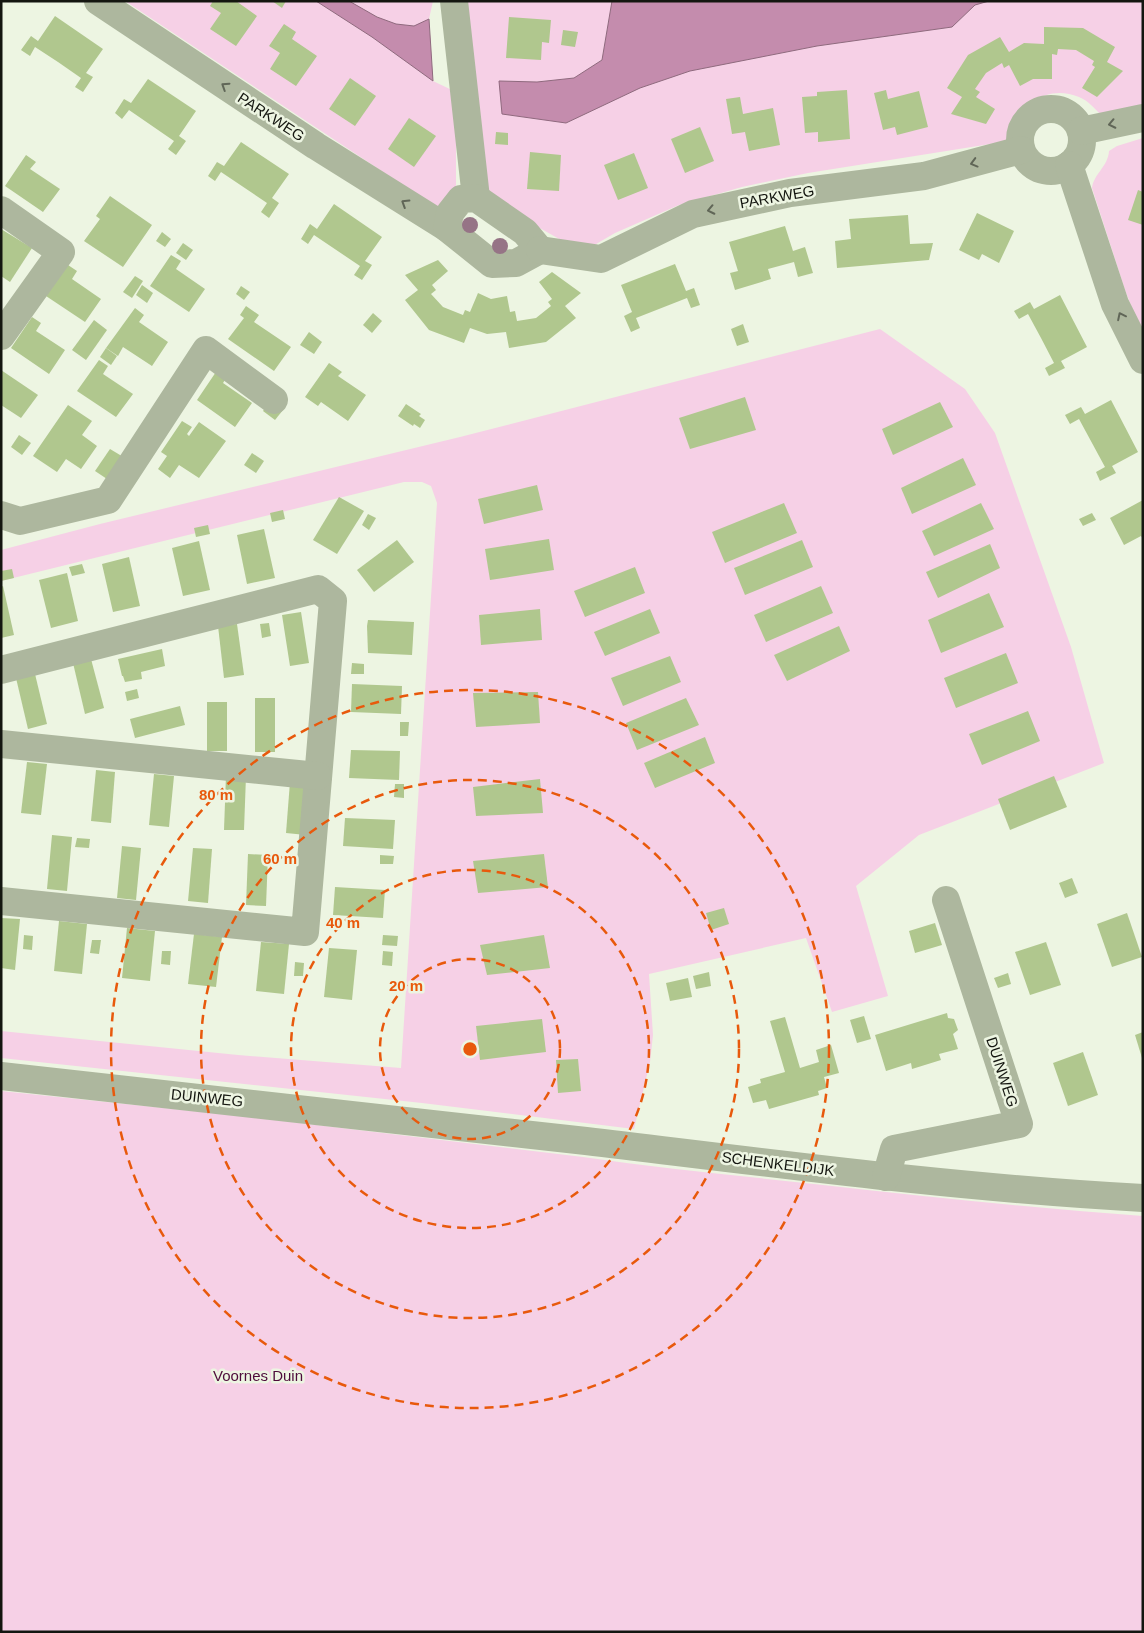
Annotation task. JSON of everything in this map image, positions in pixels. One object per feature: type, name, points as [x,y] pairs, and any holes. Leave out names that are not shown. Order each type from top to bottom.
[{"type":"street","name":"PARKWEG","points":[[98,1],[316,146],[447,228],[492,264],[516,263],[540,250],[601,259],[694,214],[790,193],[924,176],[1021,150]]},
{"type":"street","points":[[455,3],[476,198]]},
{"type":"street","points":[[1051,108],[1070,114],[1081,131],[1082,140],[1076,158],[1061,169],[1042,170],[1033,165],[1021,150],[1019,140],[1025,122],[1041,110],[1051,108]]},
{"type":"street","points":[[1081,131],[1143,118]]},
{"type":"street","points":[[1069,164],[1115,304],[1143,360]]},
{"type":"street","points":[[447,228],[450,213],[461,199],[476,198],[524,232],[540,250]]},
{"type":"street","points":[[1,210],[61,252],[1,336]]},
{"type":"street","points":[[1,515],[20,521],[108,500],[206,350],[274,400]]},
{"type":"street","points":[[1,670],[318,589],[333,601],[305,932],[1,901]]},
{"type":"street","points":[[1,744],[318,776]]},
{"type":"street","name":"DUINWEG","points":[[886,1177],[894,1149],[1019,1124],[946,900]]},
{"type":"street","name":"DUINWEG","points":[[1,1076],[414,1121]]},
{"type":"street","name":"SCHENKELDIJK","points":[[414,1121],[886,1177],[1049,1193],[1143,1198]]},
{"type":"green space","points":[[125,1],[316,1],[372,37],[433,81],[456,92],[456,196],[442,211]]},
{"type":"green space","points":[[349,1],[433,1],[429,19],[417,25],[408,26],[390,22]]},
{"type":"green space","points":[[466,1],[612,1],[602,60],[574,78],[537,82],[499,81],[566,123],[640,88],[690,71],[817,46],[952,27],[975,5],[989,1],[1143,1],[1143,115],[1103,117],[1083,99],[1056,93],[1036,100],[1028,107],[1021,115],[1012,137],[1003,142],[808,173],[742,187],[679,205],[615,233],[591,247],[568,244],[476,192]]},
{"type":"green space","points":[[1143,138],[1143,336],[1125,290],[1092,188],[1095,178],[1108,157],[1109,151],[1117,146]]},
{"type":"green space","points":[[880,329],[965,389],[995,433],[1071,647],[1104,763],[919,835],[856,886],[888,996],[832,1012],[806,938],[649,974],[653,1035],[650,1062],[634,1129],[422,1103],[1,1058],[1,1031],[238,1055],[401,1068],[437,503],[431,486],[422,482],[404,482],[1,581],[1,550],[100,524],[460,437]]},
{"type":"green space","name":"Voornes Duin","points":[[1,1091],[250,1117],[703,1172],[983,1202],[1143,1216],[1143,1632],[1,1632]]},
{"type":"shaded area","points":[[316,1],[349,1],[377,17],[396,24],[414,26],[429,19],[433,81],[372,37]]},
{"type":"shaded area","points":[[612,1],[989,1],[975,5],[952,27],[817,46],[690,71],[640,88],[566,123],[502,114],[499,81],[537,82],[574,78],[602,60]]},
{"type":"building","points":[[213,1],[236,1],[257,16],[236,46],[210,29],[221,13],[210,6]]},
{"type":"building","points":[[272,1],[286,1],[282,8]]},
{"type":"building","points":[[55,16],[103,49],[86,73],[93,77],[83,92],[75,87],[81,78],[58,62],[35,47],[30,56],[21,50],[31,36],[38,41]]},
{"type":"building","points":[[509,17],[551,20],[549,43],[542,42],[541,60],[506,58]]},
{"type":"building","points":[[284,24],[296,32],[292,39],[317,56],[296,86],[270,69],[280,53],[269,46]]},
{"type":"building","points":[[1044,27],[1083,28],[1115,47],[1107,62],[1123,71],[1097,97],[1082,88],[1095,67],[1092,65],[1094,61],[1076,50],[1058,49],[1057,55],[1052,54],[1052,79],[1033,79],[1020,86],[1009,65],[1004,68],[1002,63],[986,73],[975,89],[980,92],[976,97],[995,109],[986,124],[951,114],[962,97],[947,88],[968,55],[1000,37],[1009,52],[1024,43],[1044,44]]},
{"type":"building","points":[[563,30],[578,32],[575,47],[561,45]]},
{"type":"building","points":[[350,78],[376,96],[355,126],[329,109]]},
{"type":"building","points":[[148,79],[196,111],[179,136],[186,141],[176,155],[168,149],[174,141],[129,110],[122,119],[115,113],[124,99],[131,103]]},
{"type":"building","points":[[847,90],[850,139],[818,142],[818,132],[805,133],[802,97],[817,96],[817,92]]},
{"type":"building","points":[[886,90],[888,99],[919,91],[928,127],[897,135],[895,127],[883,130],[874,93]]},
{"type":"building","points":[[740,97],[743,114],[773,108],[780,145],[749,151],[745,132],[732,134],[726,99]]},
{"type":"building","points":[[409,118],[436,136],[414,167],[388,149]]},
{"type":"building","points":[[700,127],[714,161],[685,173],[671,139]]},
{"type":"building","points":[[496,132],[508,133],[508,145],[495,144]]},
{"type":"building","points":[[241,142],[289,174],[272,198],[279,203],[269,218],[261,212],[267,203],[221,172],[215,181],[208,176],[217,162],[224,166]]},
{"type":"building","points":[[530,152],[561,155],[559,191],[527,189]]},
{"type":"building","points":[[634,153],[648,188],[618,200],[604,165]]},
{"type":"building","points":[[26,155],[36,162],[30,169],[60,189],[43,212],[5,186]]},
{"type":"building","points":[[1138,190],[1143,192],[1143,225],[1128,220]]},
{"type":"building","points":[[110,196],[152,225],[123,267],[84,241],[100,219],[96,216]]},
{"type":"building","points":[[334,204],[382,237],[365,261],[372,265],[362,280],[354,275],[360,266],[314,235],[308,244],[301,239],[310,224],[317,229]]},
{"type":"building","points":[[977,213],[1014,231],[999,263],[982,254],[979,260],[959,250]]},
{"type":"building","points":[[908,215],[910,244],[933,243],[929,260],[837,268],[835,241],[851,239],[849,219]]},
{"type":"building","points":[[785,226],[793,251],[805,247],[813,273],[798,277],[794,262],[768,269],[771,279],[735,290],[730,273],[738,271],[729,242]]},
{"type":"building","points":[[1,229],[32,248],[10,282],[1,276]]},
{"type":"building","points":[[162,232],[171,239],[165,247],[156,241]]},
{"type":"building","points":[[183,243],[193,250],[186,260],[176,253]]},
{"type":"building","points":[[171,255],[181,261],[176,269],[205,289],[189,312],[150,286]]},
{"type":"building","points":[[438,260],[448,271],[432,285],[436,290],[431,294],[443,307],[463,315],[465,310],[470,312],[478,293],[491,299],[507,296],[510,312],[515,311],[517,321],[536,318],[551,306],[548,302],[552,299],[539,282],[552,272],[581,293],[565,306],[576,318],[546,342],[509,348],[506,332],[487,334],[470,328],[464,343],[429,330],[405,300],[418,290],[405,275]]},
{"type":"building","points":[[675,264],[686,291],[694,288],[700,305],[691,308],[687,298],[636,318],[640,328],[631,332],[624,316],[632,312],[621,285]]},
{"type":"building","points":[[68,265],[77,271],[72,279],[101,299],[85,322],[46,296]]},
{"type":"building","points":[[135,276],[143,281],[132,298],[123,292]]},
{"type":"building","points":[[142,285],[153,293],[147,303],[136,295]]},
{"type":"building","points":[[241,286],[250,292],[244,300],[236,294]]},
{"type":"building","points":[[1060,295],[1087,347],[1061,361],[1065,368],[1049,376],[1045,368],[1054,363],[1041,338],[1028,314],[1019,319],[1014,311],[1030,302],[1034,309]]},
{"type":"building","points":[[246,306],[259,315],[254,322],[291,347],[274,371],[228,339],[244,318],[240,315]]},
{"type":"building","points":[[135,308],[144,315],[139,322],[168,342],[152,366],[123,347],[118,356],[106,348]]},
{"type":"building","points":[[373,313],[382,321],[372,333],[363,325]]},
{"type":"building","points":[[32,317],[41,323],[36,331],[65,350],[49,374],[11,348]]},
{"type":"building","points":[[94,320],[107,330],[86,360],[72,350]]},
{"type":"building","points":[[743,324],[749,342],[737,346],[731,329]]},
{"type":"building","points":[[309,332],[322,342],[314,354],[300,345]]},
{"type":"building","points":[[106,348],[117,356],[111,365],[100,357]]},
{"type":"building","points":[[99,360],[108,366],[103,374],[133,394],[116,417],[77,391]]},
{"type":"building","points":[[329,363],[342,372],[338,376],[366,395],[348,421],[321,402],[318,406],[305,397]]},
{"type":"building","points":[[218,369],[228,375],[223,383],[252,403],[235,427],[197,400]]},
{"type":"building","points":[[1,370],[38,395],[21,418],[1,405]]},
{"type":"building","points":[[745,397],[756,430],[690,449],[679,418]]},
{"type":"building","points":[[1111,400],[1138,452],[1112,466],[1116,473],[1100,481],[1096,472],[1105,467],[1079,419],[1070,424],[1065,415],[1081,407],[1085,414]]},
{"type":"building","points":[[270,401],[283,410],[275,420],[263,411]]},
{"type":"building","points":[[940,402],[953,427],[893,455],[882,429]]},
{"type":"building","points":[[406,404],[421,414],[419,416],[425,420],[420,428],[414,424],[413,426],[398,416]]},
{"type":"building","points":[[68,405],[92,421],[82,435],[97,446],[81,469],[66,459],[57,472],[33,456]]},
{"type":"building","points":[[182,421],[192,427],[187,434],[189,436],[199,422],[226,441],[199,478],[179,465],[170,478],[158,469],[167,456],[161,452]]},
{"type":"building","points":[[19,435],[31,443],[22,455],[11,447]]},
{"type":"building","points":[[110,449],[125,458],[110,481],[95,471]]},
{"type":"building","points":[[252,453],[264,461],[256,473],[244,465]]},
{"type":"building","points":[[963,458],[976,485],[912,514],[901,488]]},
{"type":"building","points":[[537,485],[543,510],[484,524],[478,499]]},
{"type":"building","points":[[339,497],[364,511],[337,554],[313,540]]},
{"type":"building","points":[[1143,500],[1143,539],[1141,536],[1124,545],[1110,518]]},
{"type":"building","points":[[784,503],[797,533],[725,563],[712,532]]},
{"type":"building","points":[[981,503],[994,529],[934,556],[922,531]]},
{"type":"building","points":[[283,510],[285,519],[272,522],[270,513]]},
{"type":"building","points":[[1092,513],[1096,520],[1083,526],[1079,519]]},
{"type":"building","points":[[368,514],[376,518],[369,530],[362,525]]},
{"type":"building","points":[[208,525],[210,534],[196,537],[194,528]]},
{"type":"building","points":[[264,529],[275,578],[247,584],[237,535]]},
{"type":"building","points":[[549,539],[554,570],[490,580],[485,549]]},
{"type":"building","points":[[397,540],[414,562],[374,592],[357,570]]},
{"type":"building","points":[[802,540],[813,567],[745,595],[734,568]]},
{"type":"building","points":[[199,541],[210,590],[183,596],[172,548]]},
{"type":"building","points":[[990,544],[1000,568],[938,598],[926,572]]},
{"type":"building","points":[[129,557],[140,606],[113,612],[102,564]]},
{"type":"building","points":[[82,564],[85,573],[72,576],[69,567]]},
{"type":"building","points":[[635,567],[645,593],[585,617],[574,591]]},
{"type":"building","points":[[12,569],[14,578],[1,581],[1,571]]},
{"type":"building","points":[[67,573],[78,621],[51,628],[39,580]]},
{"type":"building","points":[[3,586],[14,635],[1,638],[1,587]]},
{"type":"building","points":[[821,586],[833,613],[766,642],[754,615]]},
{"type":"building","points":[[989,593],[1004,627],[941,653],[928,620]]},
{"type":"building","points":[[540,609],[542,640],[481,645],[479,615]]},
{"type":"building","points":[[650,609],[660,633],[605,656],[594,632]]},
{"type":"building","points":[[301,612],[309,663],[290,666],[282,615]]},
{"type":"building","points":[[368,620],[414,622],[412,655],[368,653]]},
{"type":"building","points":[[269,623],[271,636],[262,638],[260,624]]},
{"type":"building","points":[[237,624],[244,675],[224,678],[218,626]]},
{"type":"building","points":[[839,626],[850,651],[787,681],[774,655]]},
{"type":"building","points":[[162,649],[165,666],[141,672],[142,679],[125,682],[118,659]]},
{"type":"building","points":[[1006,653],[1018,683],[956,708],[944,678]]},
{"type":"building","points":[[670,656],[681,682],[623,706],[611,678]]},
{"type":"building","points":[[91,659],[104,708],[85,714],[73,663]]},
{"type":"building","points":[[352,663],[364,664],[364,674],[351,674]]},
{"type":"building","points":[[35,674],[47,724],[28,729],[16,678]]},
{"type":"building","points":[[352,684],[402,686],[401,714],[351,712]]},
{"type":"building","points":[[137,689],[139,698],[127,701],[125,692]]},
{"type":"building","points":[[538,692],[540,723],[476,727],[473,693]]},
{"type":"building","points":[[255,698],[275,698],[275,752],[255,752]]},
{"type":"building","points":[[686,698],[699,725],[637,750],[626,723]]},
{"type":"building","points":[[207,702],[227,702],[227,751],[207,751]]},
{"type":"building","points":[[180,706],[185,725],[135,738],[130,719]]},
{"type":"building","points":[[1028,711],[1040,741],[982,765],[969,734]]},
{"type":"building","points":[[400,722],[409,722],[408,736],[400,736]]},
{"type":"building","points":[[705,737],[715,763],[655,788],[644,763]]},
{"type":"building","points":[[351,750],[400,751],[399,780],[349,778]]},
{"type":"building","points":[[27,762],[47,764],[41,815],[21,813]]},
{"type":"building","points":[[96,770],[115,772],[111,823],[91,821]]},
{"type":"building","points":[[154,774],[174,776],[169,827],[149,825]]},
{"type":"building","points":[[226,775],[246,776],[244,830],[224,830]]},
{"type":"building","points":[[1054,776],[1067,807],[1010,830],[998,799]]},
{"type":"building","points":[[540,779],[543,813],[476,816],[473,787]]},
{"type":"building","points":[[290,782],[310,783],[306,835],[286,833]]},
{"type":"building","points":[[395,784],[404,784],[404,798],[394,797]]},
{"type":"building","points":[[345,818],[395,820],[393,849],[343,846]]},
{"type":"building","points":[[52,835],[72,837],[67,891],[47,889]]},
{"type":"building","points":[[77,838],[90,839],[89,848],[75,847]]},
{"type":"building","points":[[122,846],[141,848],[136,900],[117,898]]},
{"type":"building","points":[[193,848],[212,849],[208,903],[188,901]]},
{"type":"building","points":[[248,854],[268,855],[266,906],[246,905]]},
{"type":"building","points":[[544,854],[548,887],[478,893],[473,861]]},
{"type":"building","points":[[380,855],[394,856],[393,864],[380,864]]},
{"type":"building","points":[[1072,878],[1078,893],[1065,898],[1059,883]]},
{"type":"building","points":[[335,887],[385,890],[383,918],[333,915]]},
{"type":"building","points":[[724,908],[729,924],[711,930],[706,913]]},
{"type":"building","points":[[1127,913],[1142,957],[1112,967],[1097,924]]},
{"type":"building","points":[[1,918],[20,919],[15,970],[1,968]]},
{"type":"building","points":[[59,921],[87,924],[82,974],[54,971]]},
{"type":"building","points":[[935,923],[942,945],[915,953],[909,931]]},
{"type":"building","points":[[127,928],[155,931],[150,981],[122,978]]},
{"type":"building","points":[[194,934],[222,937],[216,987],[188,984]]},
{"type":"building","points":[[24,935],[33,936],[32,950],[23,949]]},
{"type":"building","points":[[383,935],[398,936],[397,946],[382,945]]},
{"type":"building","points":[[544,935],[550,968],[487,975],[480,945]]},
{"type":"building","points":[[92,940],[101,940],[99,954],[90,953]]},
{"type":"building","points":[[261,942],[289,944],[284,994],[256,991]]},
{"type":"building","points":[[1046,942],[1061,985],[1030,995],[1015,952]]},
{"type":"building","points":[[329,948],[357,950],[352,1000],[324,997]]},
{"type":"building","points":[[162,951],[171,951],[170,965],[161,964]]},
{"type":"building","points":[[383,951],[393,952],[392,966],[382,965]]},
{"type":"building","points":[[295,962],[304,963],[303,976],[294,976]]},
{"type":"building","points":[[709,972],[711,986],[696,989],[693,976]]},
{"type":"building","points":[[1008,973],[1011,984],[998,988],[994,978]]},
{"type":"building","points":[[688,978],[692,997],[670,1001],[666,983]]},
{"type":"building","points":[[947,1013],[948,1018],[954,1019],[958,1030],[953,1034],[958,1049],[939,1054],[941,1060],[912,1069],[911,1063],[886,1071],[875,1035]]},
{"type":"building","points":[[864,1016],[871,1039],[857,1043],[850,1020]]},
{"type":"building","points":[[785,1017],[800,1068],[819,1062],[816,1050],[831,1045],[839,1073],[824,1077],[827,1088],[818,1091],[819,1095],[769,1109],[766,1100],[753,1103],[748,1087],[761,1083],[760,1079],[785,1072],[770,1021]]},
{"type":"building","points":[[542,1019],[546,1052],[480,1060],[476,1026]]},
{"type":"building","points":[[1143,1032],[1143,1058],[1142,1058],[1135,1035]]},
{"type":"building","points":[[1083,1052],[1098,1095],[1068,1106],[1053,1063]]},
{"type":"building","points":[[578,1059],[581,1091],[558,1093],[556,1060]]}]
